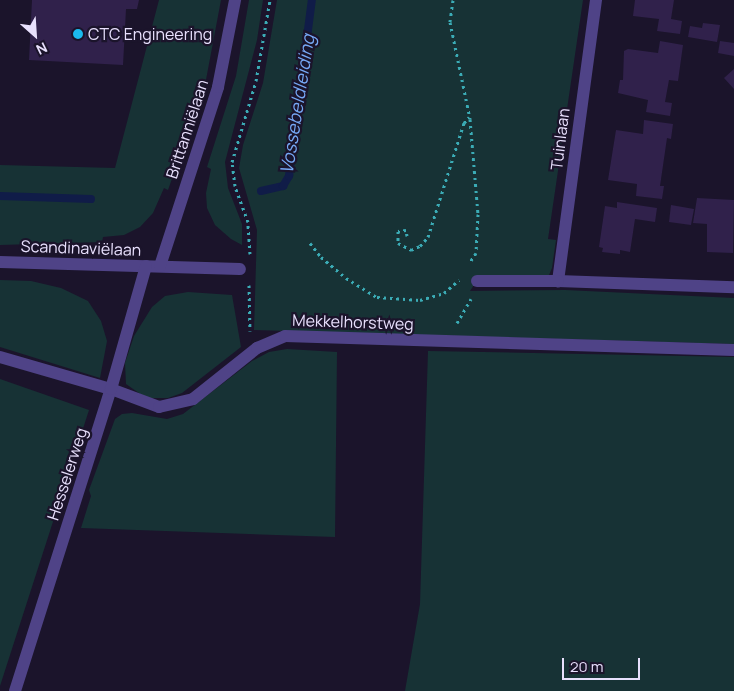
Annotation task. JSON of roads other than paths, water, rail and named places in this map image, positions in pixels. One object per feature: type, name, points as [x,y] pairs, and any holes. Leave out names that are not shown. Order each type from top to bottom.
[{"type":"street","name":"Brittanniëlaan","points":[[160,266],[218,87],[236,0]]},
{"type":"street","name":"Tuinlaan","points":[[558,281],[596,0]]},
{"type":"street","name":"Scandinaviëlaan","points":[[0,262],[160,266]]},
{"type":"street","name":"Hesselerweg","points":[[15,691],[111,389],[146,266]]},
{"type":"street","points":[[160,266],[244,272]]},
{"type":"street","points":[[481,281],[558,281],[734,287]]},
{"type":"street","name":"Mekkelhorstweg","points":[[0,357],[111,389],[159,408],[170,407],[193,399],[257,348],[285,336],[734,350]]},
{"type":"waterway","name":"Vossebeldleiding","points":[[261,191],[283,186],[289,176],[312,0]]},
{"type":"waterway","name":"Vossebeldleiding","points":[[0,196],[91,199]]},
{"type":"place","name":"CTC Engineering","points":[[78,34]]}]
